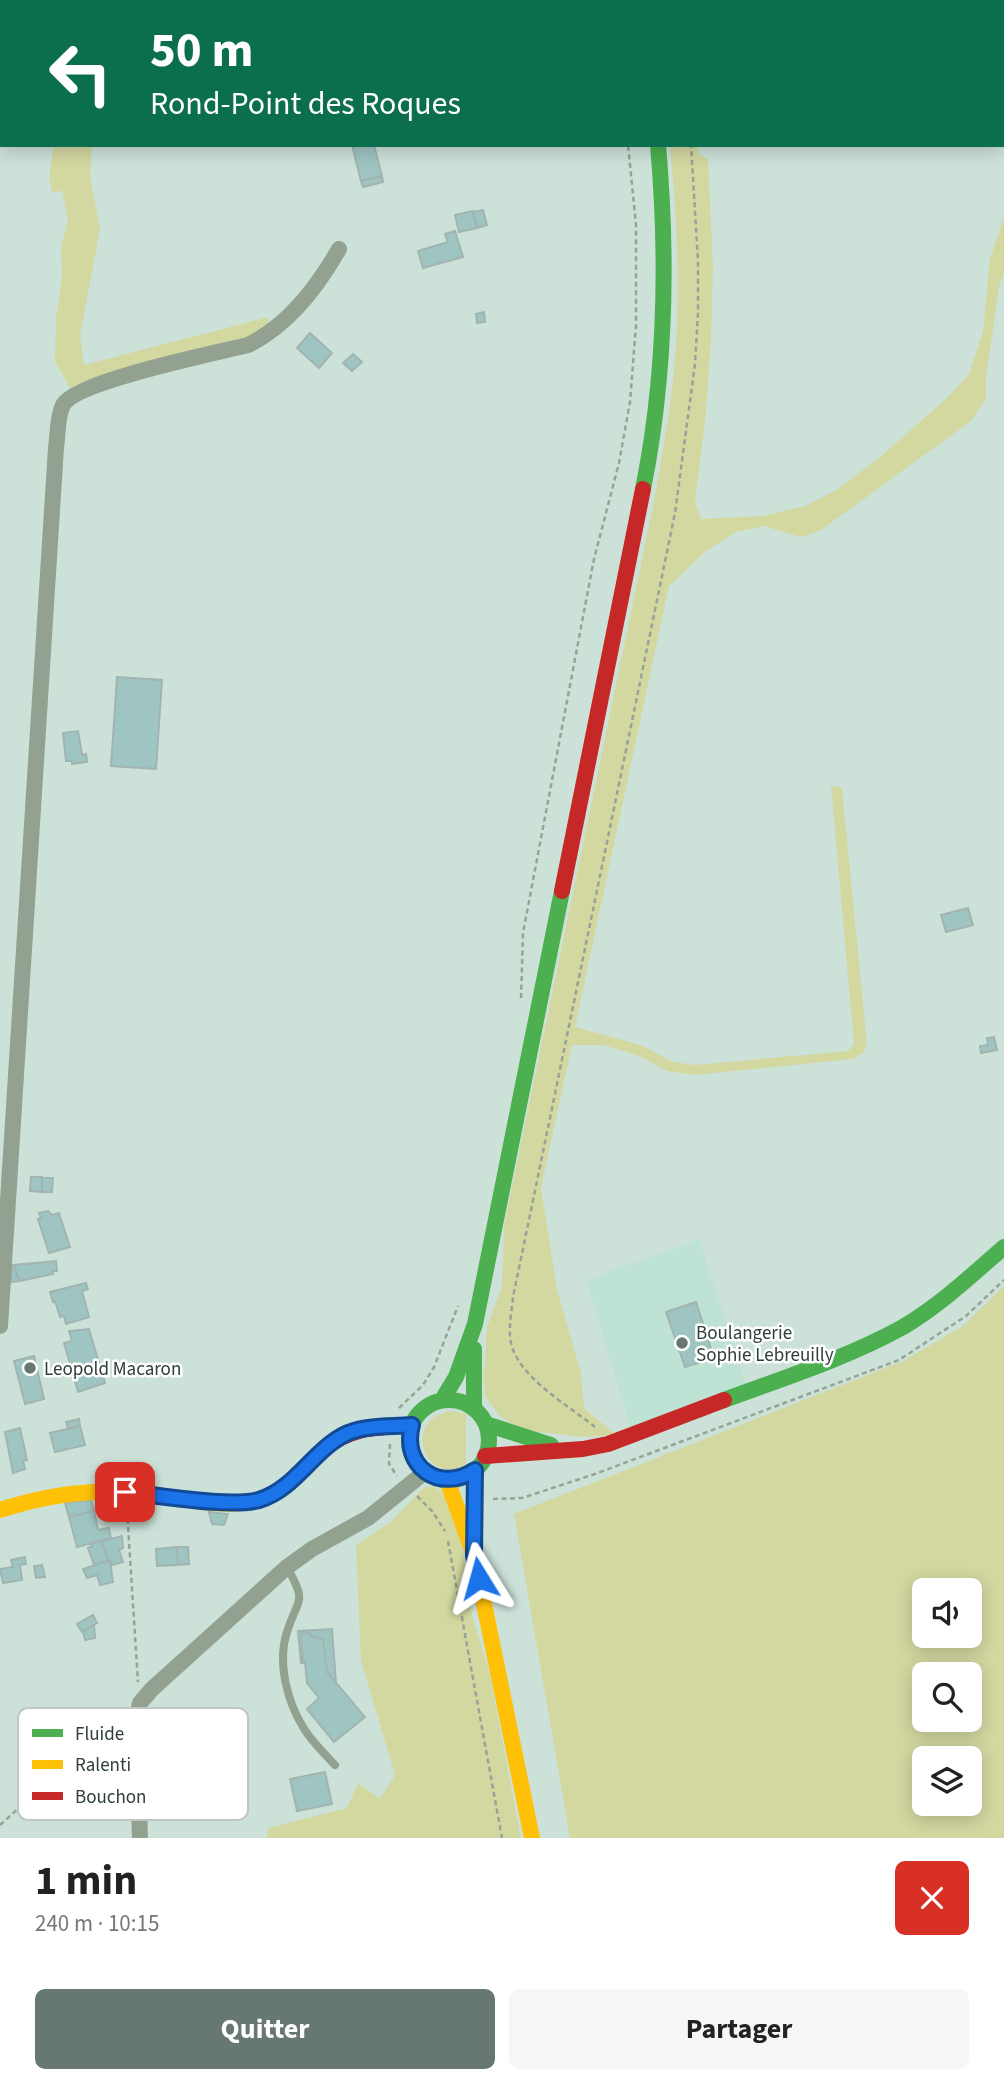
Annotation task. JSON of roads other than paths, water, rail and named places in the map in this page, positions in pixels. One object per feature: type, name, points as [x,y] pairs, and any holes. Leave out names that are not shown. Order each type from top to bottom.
[{"type":"main road","points":[[442,1400],[456,1377],[475,1324],[599,718],[659,398],[666,301],[658,147]]},
{"type":"main road","points":[[485,1456],[571,1450],[608,1444],[673,1422],[852,1352],[904,1326],[946,1297],[1004,1247]]},
{"type":"main road","points":[[474,1409],[472,1380],[475,1324]]},
{"type":"main road","points":[[442,1400],[459,1401],[474,1409],[486,1424],[488,1435],[485,1456],[475,1470],[466,1476],[447,1480],[425,1472],[412,1456],[409,1446],[412,1425],[419,1413],[442,1400]]},
{"type":"main road","points":[[486,1424],[529,1440],[571,1450]]},
{"type":"main road","points":[[0,1510],[48,1497],[84,1492],[125,1492],[233,1503],[258,1500],[275,1493],[346,1434],[359,1429],[412,1425]]},
{"type":"main road","points":[[329,1447],[359,1441],[392,1447],[412,1456]]},
{"type":"main road","points":[[474,1555],[475,1470]]},
{"type":"main road","points":[[447,1480],[474,1555],[532,1838]]},
{"type":"street","points":[[0,1326],[56,448],[64,404],[73,395],[102,382],[248,345],[266,337],[324,275],[338,249]]},
{"type":"street","points":[[139,1708],[152,1689],[287,1567],[312,1549],[368,1518],[425,1472]]},
{"type":"street","points":[[139,1820],[140,1838]]},
{"type":"lane","points":[[287,1567],[301,1600],[287,1633],[284,1656],[291,1704],[304,1729],[335,1765]]},
{"type":"place","name":"Boulangerie Sophie Lebreuilly","points":[[682,1343]]},
{"type":"place","name":"Leopold Macaron","points":[[30,1368]]}]
